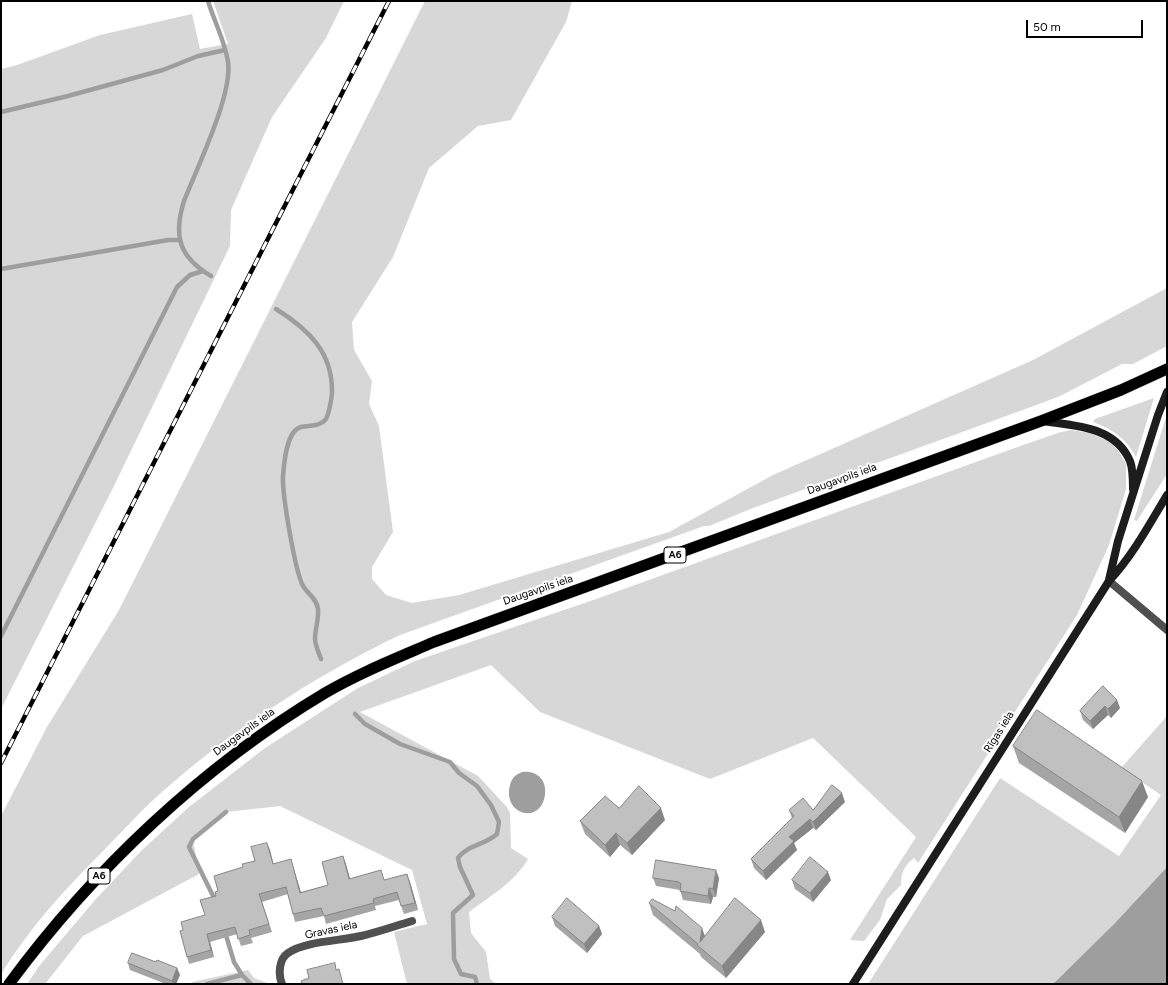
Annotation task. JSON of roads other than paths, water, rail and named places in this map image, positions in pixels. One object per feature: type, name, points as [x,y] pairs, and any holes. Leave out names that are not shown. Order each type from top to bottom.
[{"type":"highway","name":"Daugavpils iela","points":[[9,984],[73,903],[116,858],[215,770],[269,729],[326,693],[368,671],[434,642],[1041,421],[1121,390],[1167,369]]},
{"type":"main road","points":[[1109,581],[1118,541],[1158,415],[1167,392]]},
{"type":"main road","points":[[1041,421],[1093,428],[1111,438],[1123,448],[1131,463],[1134,493]]},
{"type":"main road","name":"Rīgas iela","points":[[852,984],[1109,581],[1125,564],[1167,495]]},
{"type":"street","points":[[1109,581],[1167,630]]},
{"type":"street","name":"Gravas iela","points":[[282,984],[279,971],[281,963],[284,957],[296,949],[361,936],[412,921]]},
{"type":"waterway","points":[[208,1],[227,54],[228,76],[225,93],[213,131],[184,201],[179,225],[179,235],[185,253],[200,269],[211,276]]},
{"type":"waterway","points":[[1,112],[68,96],[163,70],[198,56],[225,50]]},
{"type":"waterway","points":[[1,269],[168,240],[179,240]]},
{"type":"waterway","points":[[1,636],[177,287],[190,275],[203,271]]},
{"type":"waterway","points":[[276,309],[298,325],[316,343],[328,365],[331,378],[332,396],[326,419],[318,425],[301,427],[292,435],[287,448],[283,476],[287,515],[296,565],[303,586],[314,599],[318,609],[315,639],[321,659]]},
{"type":"waterway","points":[[355,714],[365,724],[400,744],[450,762],[459,773],[477,786],[491,805],[499,822],[497,834],[487,841],[471,847],[462,853],[458,858],[460,867],[473,895],[453,913],[454,959],[461,974],[475,977],[477,984]]},
{"type":"waterway","points":[[216,902],[189,847],[193,839],[226,812]]},
{"type":"waterway","points":[[225,932],[234,962],[242,975]]},
{"type":"waterway","points":[[207,984],[242,975],[251,984]]},
{"type":"railway","points":[[1,763],[389,1]]}]
